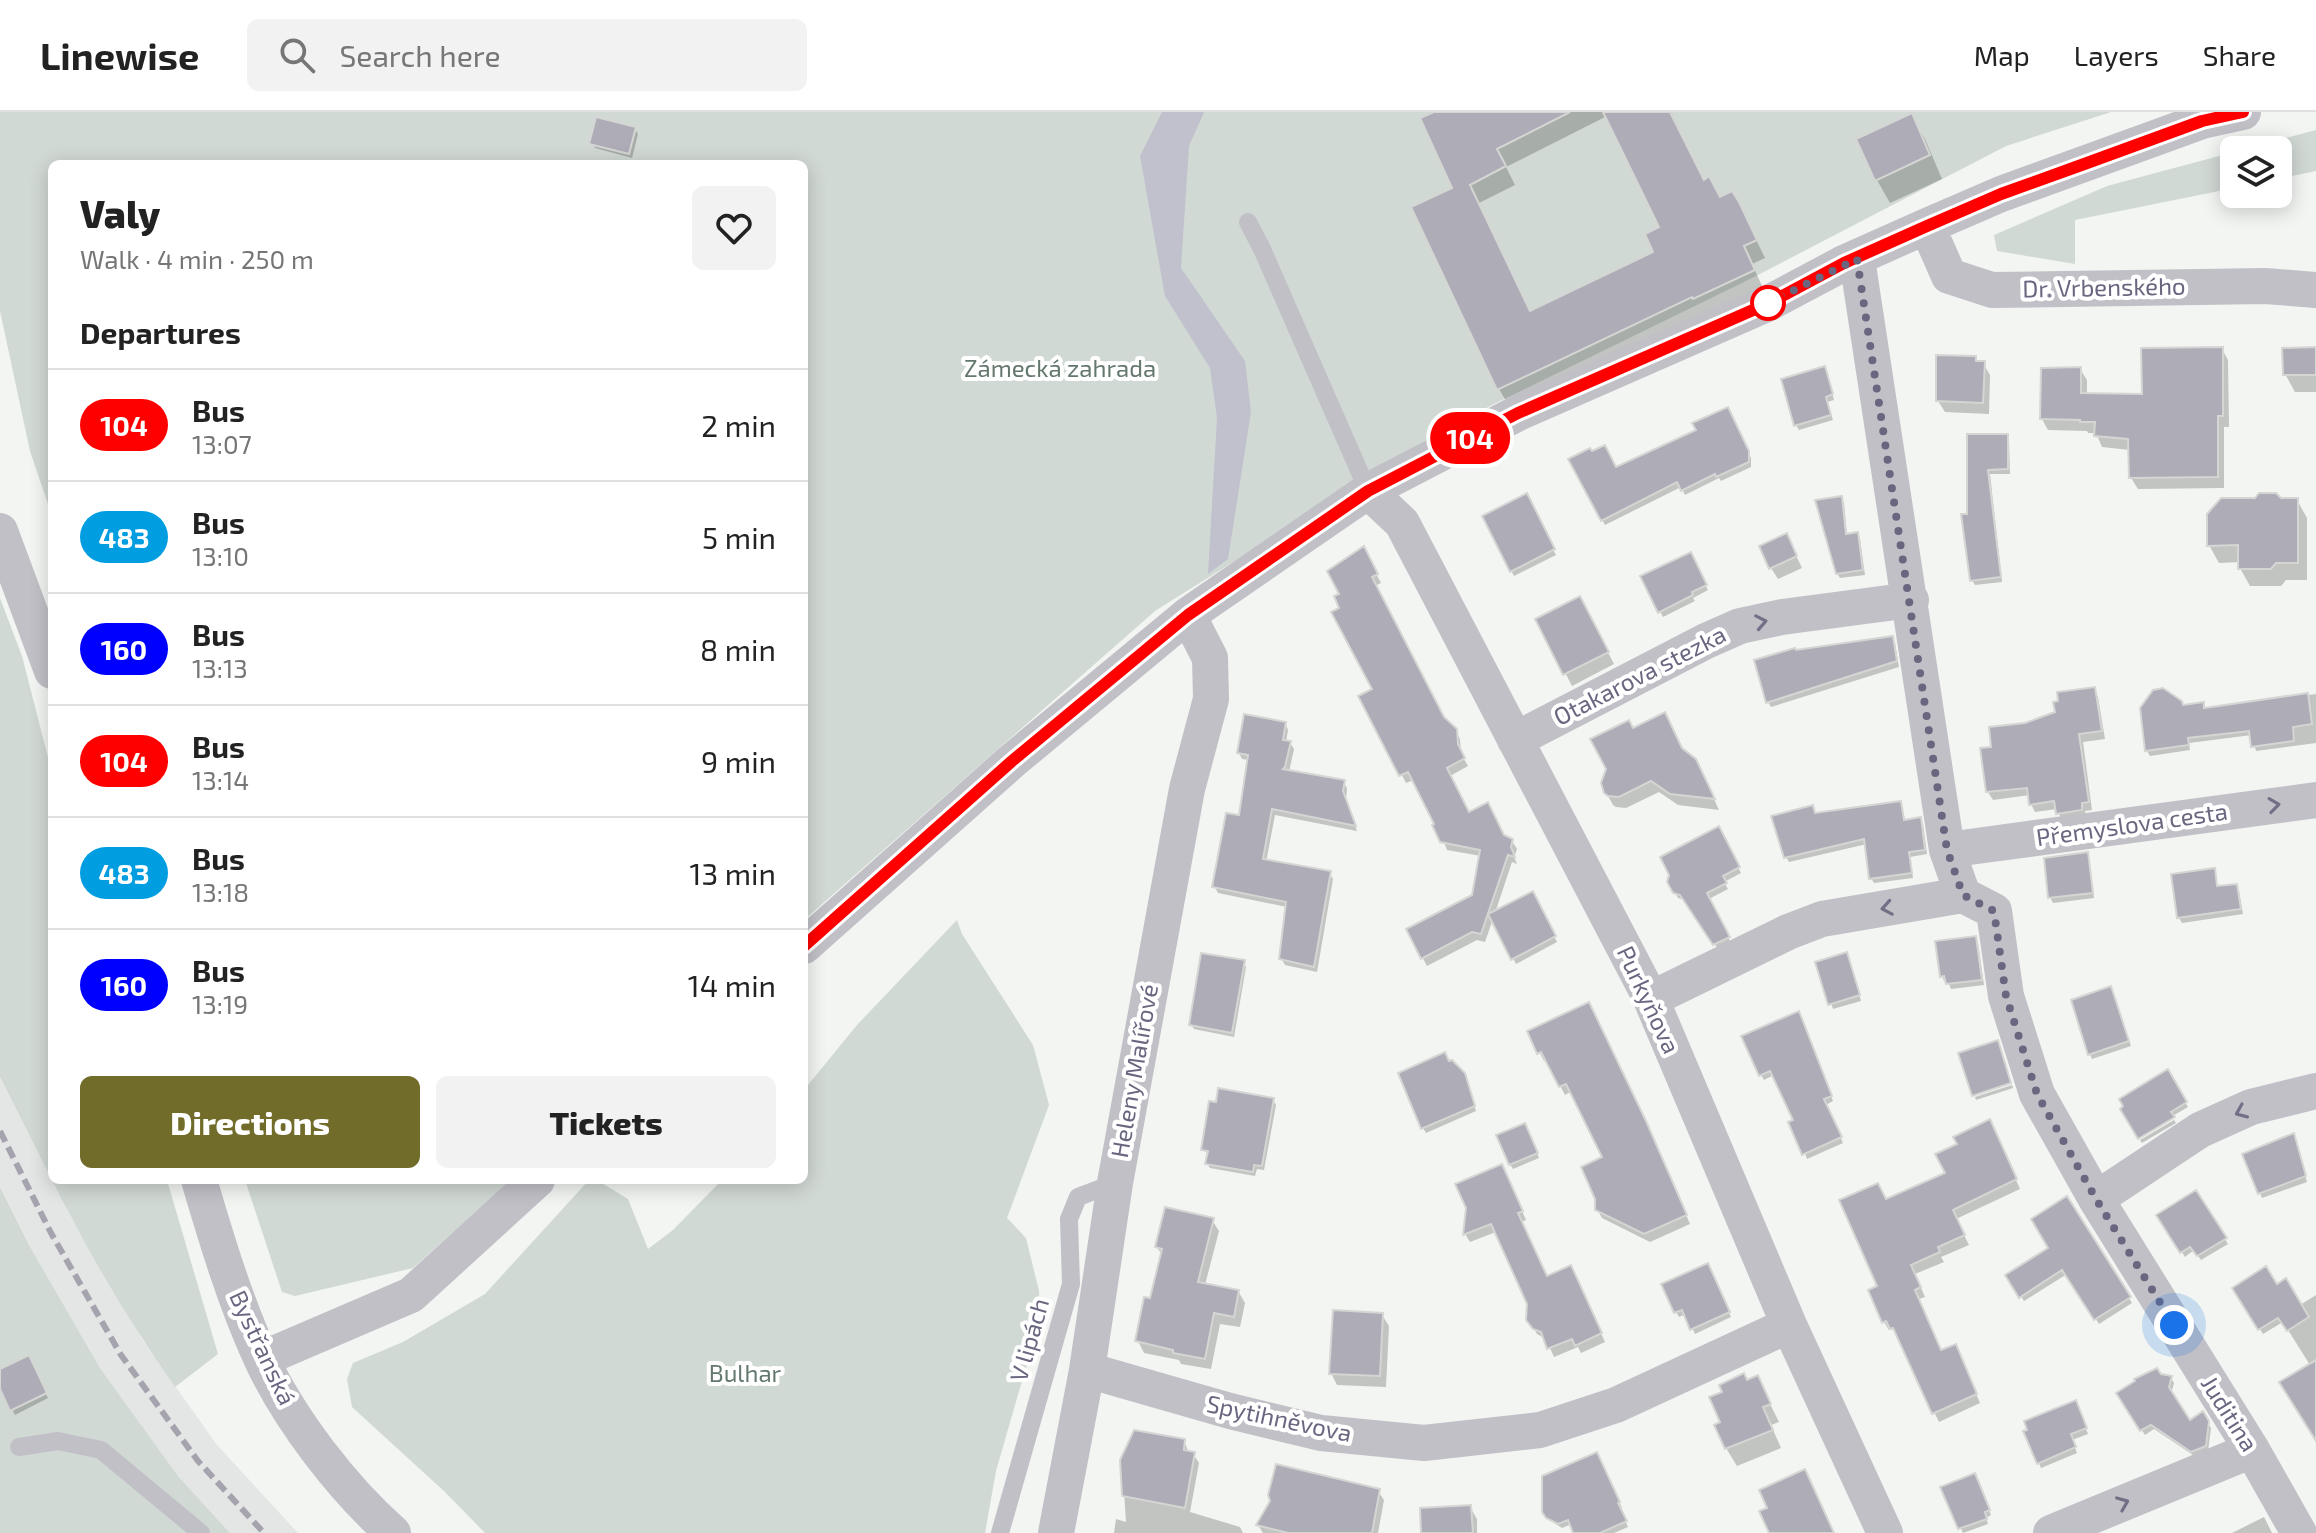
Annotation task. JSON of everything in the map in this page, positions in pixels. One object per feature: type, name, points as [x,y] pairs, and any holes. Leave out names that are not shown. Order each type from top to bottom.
[{"type":"street","points":[[808,942],[1012,761],[1188,615],[1368,491],[1518,413],[1769,303],[1927,226],[2001,194],[2202,121],[2243,112]]},
{"type":"street","name":"Dr. Vrbenského","points":[[1927,226],[1949,276],[1992,290],[2265,286],[2316,290]]},
{"type":"street","points":[[1651,999],[1788,932],[1822,919],[1963,895],[1947,850],[1857,259]]},
{"type":"street","name":"Purkyňova","points":[[1368,491],[1402,523],[1651,999],[1789,1325],[1885,1533]]},
{"type":"street","points":[[0,531],[48,660]]},
{"type":"street","name":"Otakarova stezka","points":[[1515,740],[1740,626],[1782,617],[1911,600]]},
{"type":"street","name":"Heleny Malířové","points":[[1056,1533],[1087,1370],[1115,1183],[1187,789],[1211,699],[1210,658],[1188,615]]},
{"type":"street","name":"Přemyslova cesta","points":[[1947,850],[2316,800]]},
{"type":"street","name":"Juditina","points":[[1963,895],[1994,911],[2006,996],[2037,1094],[2096,1199],[2252,1450],[2304,1526]]},
{"type":"street","points":[[2096,1199],[2200,1130],[2251,1107],[2316,1091]]},
{"type":"street","name":"Bystřanská","points":[[200,1184],[231,1284],[283,1400],[351,1490],[393,1533]]},
{"type":"street","points":[[262,1359],[411,1295],[533,1184]]},
{"type":"street","name":"Spytihněvova","points":[[1087,1370],[1230,1411],[1321,1433],[1424,1443],[1540,1430],[1616,1405],[1789,1325]]},
{"type":"street","points":[[2051,1533],[2252,1450]]},
{"type":"lane","points":[[1248,222],[1368,491]]},
{"type":"lane","name":"V lipách","points":[[1000,1533],[1071,1284],[1069,1219],[1078,1197],[1115,1183]]},
{"type":"lane","points":[[19,1447],[58,1441],[101,1450],[201,1533]]},
{"type":"shaded area","points":[[1162,112],[1204,112],[1189,146],[1181,268],[1245,361],[1251,412],[1228,559],[1208,574],[1217,418],[1210,368],[1165,296],[1140,156]]},
{"type":"shaded area","points":[[0,1077],[48,1172],[48,1184],[54,1184],[143,1341],[217,1445],[298,1533],[230,1533],[178,1476],[100,1368],[29,1245],[0,1187]]},
{"type":"green space","name":"Zámecká zahrada","points":[[0,112],[2111,112],[2006,146],[1754,277],[1490,406],[1348,490],[1155,611],[808,916],[808,160],[48,160],[48,504],[30,451],[0,311]]},
{"type":"green space","points":[[2316,130],[2316,171],[2292,176],[2292,136]]},
{"type":"green space","points":[[2220,156],[2220,191],[2075,220],[2075,264],[1997,251],[1994,235],[2107,186]]},
{"type":"green space","points":[[0,598],[22,656],[48,757],[48,1172],[0,1077]]},
{"type":"green space","name":"Bulhar","points":[[957,920],[962,934],[1033,1045],[1049,1105],[1007,1218],[1026,1238],[1039,1291],[1040,1324],[996,1471],[985,1533],[485,1533],[352,1407],[347,1379],[353,1363],[403,1342],[485,1294],[585,1184],[604,1184],[628,1199],[648,1249],[673,1230],[718,1184],[808,1184],[808,1085],[857,1025]]},
{"type":"green space","points":[[54,1184],[168,1184],[218,1354],[175,1387],[141,1337]]},
{"type":"green space","points":[[246,1184],[508,1184],[413,1268],[295,1296],[282,1292]]},
{"type":"green space","points":[[0,1187],[29,1245],[100,1368],[178,1476],[230,1533],[0,1533]]},
{"type":"building","points":[[1434,112],[1570,112],[1497,149],[1506,166],[1470,185],[1530,311],[1653,252],[1645,234],[1659,227],[1603,112],[1670,112],[1704,180],[1709,176],[1720,197],[1732,191],[1739,202],[1757,240],[1744,246],[1755,270],[1497,390],[1411,207],[1452,188],[1420,118]]},
{"type":"building","points":[[1912,113],[1930,155],[1875,181],[1856,139]]},
{"type":"building","points":[[596,117],[636,127],[629,154],[589,144]]},
{"type":"building","points":[[2223,347],[2223,416],[2218,416],[2218,477],[2129,478],[2128,439],[2094,436],[2095,422],[2040,419],[2041,368],[2081,367],[2081,393],[2142,394],[2141,348]]},
{"type":"building","points":[[2316,347],[2316,375],[2283,375],[2282,348]]},
{"type":"building","points":[[1936,355],[1976,356],[1976,361],[1985,361],[1983,403],[1936,401]]},
{"type":"building","points":[[1825,366],[1833,394],[1826,397],[1831,415],[1794,426],[1781,379]]},
{"type":"building","points":[[1728,407],[1749,451],[1749,462],[1681,491],[1677,482],[1601,521],[1568,459],[1590,448],[1592,451],[1605,445],[1616,467],[1696,430],[1692,423]]},
{"type":"building","points":[[1967,434],[2008,434],[2008,469],[1988,470],[2001,577],[1970,581],[1961,514],[1967,514]]},
{"type":"building","points":[[1527,493],[1555,549],[1510,572],[1482,516]]},
{"type":"building","points":[[2259,493],[2298,498],[2298,563],[2276,563],[2271,569],[2238,569],[2238,545],[2207,546],[2207,514],[2221,498],[2255,498]]},
{"type":"building","points":[[1842,496],[1846,534],[1858,532],[1863,570],[1836,574],[1815,500]]},
{"type":"building","points":[[1787,533],[1797,556],[1769,569],[1759,546]]},
{"type":"building","points":[[1364,546],[1378,574],[1372,577],[1444,717],[1457,729],[1458,744],[1465,758],[1447,768],[1469,812],[1488,802],[1504,835],[1513,839],[1511,847],[1515,857],[1508,855],[1481,934],[1472,932],[1421,959],[1406,929],[1472,895],[1480,850],[1440,842],[1408,772],[1399,776],[1358,696],[1372,689],[1331,612],[1339,608],[1334,596],[1339,594],[1327,571]]},
{"type":"building","points":[[1691,552],[1707,585],[1658,613],[1640,576]]},
{"type":"building","points":[[1580,596],[1609,652],[1563,675],[1535,619]]},
{"type":"building","points":[[1893,636],[1897,661],[1766,703],[1754,660],[1795,648]]},
{"type":"building","points":[[2095,687],[2102,731],[2079,734],[2089,802],[2082,803],[2082,810],[2056,814],[2054,801],[2029,805],[2027,788],[1986,792],[1980,748],[1991,747],[1989,727],[2025,723],[2055,712],[2053,702],[2058,701],[2057,692]]},
{"type":"building","points":[[2163,688],[2182,701],[2183,705],[2204,702],[2204,708],[2308,693],[2312,724],[2293,727],[2294,741],[2251,747],[2249,731],[2188,738],[2189,745],[2145,751],[2140,708],[2153,690]]},
{"type":"building","points":[[1665,712],[1682,748],[1696,759],[1715,799],[1670,794],[1651,781],[1619,797],[1608,796],[1601,783],[1606,769],[1590,739],[1629,720],[1633,728]]},
{"type":"building","points":[[1244,714],[1286,722],[1283,740],[1291,741],[1283,769],[1345,780],[1343,791],[1356,826],[1272,809],[1263,859],[1331,871],[1314,967],[1279,959],[1286,902],[1212,887],[1226,813],[1239,815],[1248,755],[1237,753]]},
{"type":"building","points":[[1901,801],[1904,820],[1921,817],[1925,850],[1909,852],[1912,873],[1869,879],[1864,839],[1784,858],[1771,816],[1813,805],[1815,813]]},
{"type":"building","points":[[1719,826],[1740,867],[1723,876],[1727,883],[1707,893],[1730,937],[1713,945],[1680,895],[1673,893],[1660,857]]},
{"type":"building","points":[[2088,852],[2093,893],[2048,898],[2044,858]]},
{"type":"building","points":[[2215,868],[2217,886],[2237,884],[2241,909],[2177,918],[2171,874]]},
{"type":"building","points":[[1533,891],[1556,936],[1511,960],[1488,914]]},
{"type":"building","points":[[1976,936],[1982,980],[1946,984],[1944,976],[1940,977],[1935,941]]},
{"type":"building","points":[[1847,952],[1860,995],[1828,1005],[1815,962]]},
{"type":"building","points":[[1201,953],[1245,960],[1232,1033],[1189,1025]]},
{"type":"building","points":[[2111,986],[2129,1041],[2088,1055],[2071,1000]]},
{"type":"building","points":[[1589,1002],[1687,1215],[1644,1234],[1595,1210],[1595,1199],[1581,1167],[1602,1157],[1566,1084],[1559,1087],[1541,1052],[1537,1054],[1527,1031]]},
{"type":"building","points":[[1799,1011],[1832,1096],[1824,1099],[1842,1137],[1802,1155],[1788,1122],[1793,1120],[1770,1071],[1759,1076],[1741,1036]]},
{"type":"building","points":[[1998,1040],[2011,1083],[1972,1096],[1958,1053]]},
{"type":"building","points":[[1445,1052],[1449,1061],[1452,1060],[1465,1073],[1475,1106],[1421,1129],[1398,1073]]},
{"type":"building","points":[[2168,1069],[2187,1102],[2171,1112],[2175,1117],[2138,1139],[2120,1109],[2123,1106],[2119,1099]]},
{"type":"building","points":[[1218,1088],[1274,1098],[1262,1166],[1254,1165],[1253,1172],[1205,1164],[1208,1151],[1201,1150],[1209,1101],[1216,1102]]},
{"type":"building","points":[[1990,1119],[2017,1179],[1953,1210],[1965,1235],[1938,1247],[1940,1252],[1911,1265],[1921,1287],[1915,1290],[1941,1350],[1956,1344],[1977,1394],[1932,1414],[1893,1328],[1890,1329],[1886,1321],[1882,1323],[1868,1290],[1877,1286],[1839,1200],[1878,1183],[1886,1199],[1945,1173],[1935,1154],[1957,1144],[1953,1137]]},
{"type":"building","points":[[1525,1123],[1538,1153],[1509,1165],[1496,1135]]},
{"type":"building","points":[[2294,1133],[2306,1176],[2258,1194],[2242,1154]]},
{"type":"building","points":[[1502,1164],[1523,1211],[1518,1213],[1547,1276],[1571,1265],[1602,1333],[1575,1346],[1572,1339],[1547,1349],[1541,1332],[1533,1329],[1526,1320],[1527,1304],[1491,1224],[1463,1235],[1466,1208],[1455,1184]]},
{"type":"building","points":[[2196,1190],[2227,1238],[2197,1256],[2190,1247],[2180,1253],[2156,1215]]},
{"type":"building","points":[[2067,1196],[2131,1297],[2094,1320],[2062,1270],[2019,1298],[2005,1275],[2048,1248],[2031,1219]]},
{"type":"building","points":[[1165,1207],[1214,1218],[1198,1282],[1239,1290],[1234,1317],[1214,1313],[1205,1359],[1135,1341],[1144,1297],[1150,1298],[1162,1249],[1155,1247]]},
{"type":"building","points":[[1708,1263],[1730,1312],[1690,1330],[1682,1310],[1674,1313],[1661,1284]]},
{"type":"building","points":[[2266,1266],[2277,1284],[2286,1278],[2309,1317],[2287,1331],[2278,1318],[2258,1330],[2232,1288]]},
{"type":"building","points":[[1333,1310],[1383,1313],[1380,1376],[1329,1374]]},
{"type":"building","points":[[29,1355],[47,1393],[10,1411],[0,1389],[0,1369]]},
{"type":"building","points":[[2316,1360],[2316,1441],[2279,1382]]},
{"type":"building","points":[[2157,1368],[2161,1374],[2172,1376],[2169,1387],[2190,1420],[2203,1411],[2209,1421],[2206,1446],[2191,1452],[2151,1425],[2140,1431],[2116,1393],[2134,1379]]},
{"type":"building","points":[[1744,1373],[1747,1380],[1758,1375],[1771,1404],[1763,1407],[1773,1430],[1725,1449],[1714,1425],[1720,1422],[1709,1397],[1722,1392],[1719,1385]]},
{"type":"building","points":[[2076,1400],[2087,1428],[2071,1434],[2076,1447],[2037,1464],[2023,1431],[2027,1430],[2024,1421]]},
{"type":"building","points":[[1134,1430],[1185,1439],[1184,1450],[1195,1452],[1185,1508],[1122,1496],[1120,1460]]},
{"type":"building","points":[[1597,1452],[1627,1521],[1600,1533],[1573,1533],[1568,1520],[1558,1524],[1542,1512],[1542,1476]]},
{"type":"building","points":[[1276,1464],[1380,1489],[1372,1533],[1288,1533],[1256,1525],[1270,1501],[1268,1495]]},
{"type":"building","points":[[1805,1469],[1834,1533],[1769,1533],[1759,1511],[1767,1508],[1759,1490]]},
{"type":"building","points":[[1975,1473],[1990,1510],[1985,1512],[1987,1519],[1958,1529],[1940,1487]]},
{"type":"building","points":[[1471,1505],[1473,1533],[1421,1533],[1420,1508]]},
{"type":"railway","points":[[0,1131],[51,1233],[121,1355],[198,1461],[264,1533]]},
{"type":"bus line","name":"104","points":[[808,943],[1012,761],[1188,615],[1368,491],[1518,413],[1769,303],[1844,263],[1927,226],[2001,194],[2202,121],[2243,112]]},
{"type":"route","points":[[1768,303],[1857,259],[1947,850],[1963,895],[1994,911],[2006,996],[2037,1094],[2096,1199],[2174,1325]]}]
